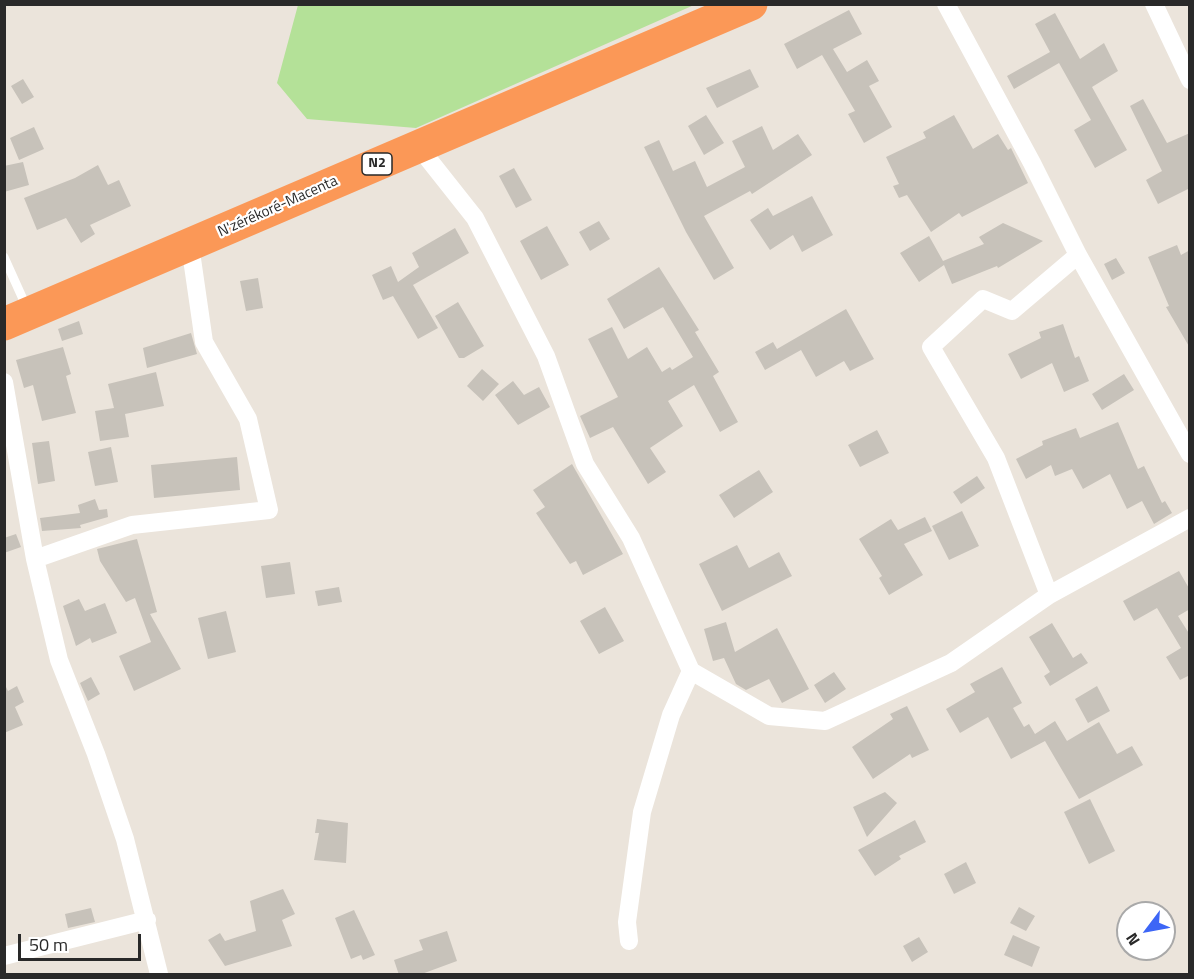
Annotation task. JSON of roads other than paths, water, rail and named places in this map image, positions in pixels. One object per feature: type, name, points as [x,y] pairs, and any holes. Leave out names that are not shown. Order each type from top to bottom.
[{"type":"highway","name":"N'zérékoré-Macenta","points":[[17,318],[751,4]]},
{"type":"street","points":[[946,4],[1032,163],[1078,255],[1190,454]]},
{"type":"street","points":[[1154,4],[1190,80]]},
{"type":"street","points":[[418,146],[475,218],[546,356],[585,464],[631,538],[692,671],[769,716],[825,721],[951,663],[1049,595],[1190,518]]},
{"type":"street","points":[[35,559],[132,525],[269,510],[248,419],[204,342],[190,245]]},
{"type":"street","points":[[1049,595],[996,458],[931,347],[983,299],[1012,311],[1078,255]]},
{"type":"street","points":[[4,382],[35,559],[59,660],[122,829],[147,920],[159,975]]},
{"type":"street","points":[[628,941],[627,922],[642,812],[671,715],[692,671]]},
{"type":"street","points":[[4,956],[147,920]]},
{"type":"lane","points":[[4,257],[17,318]]}]
